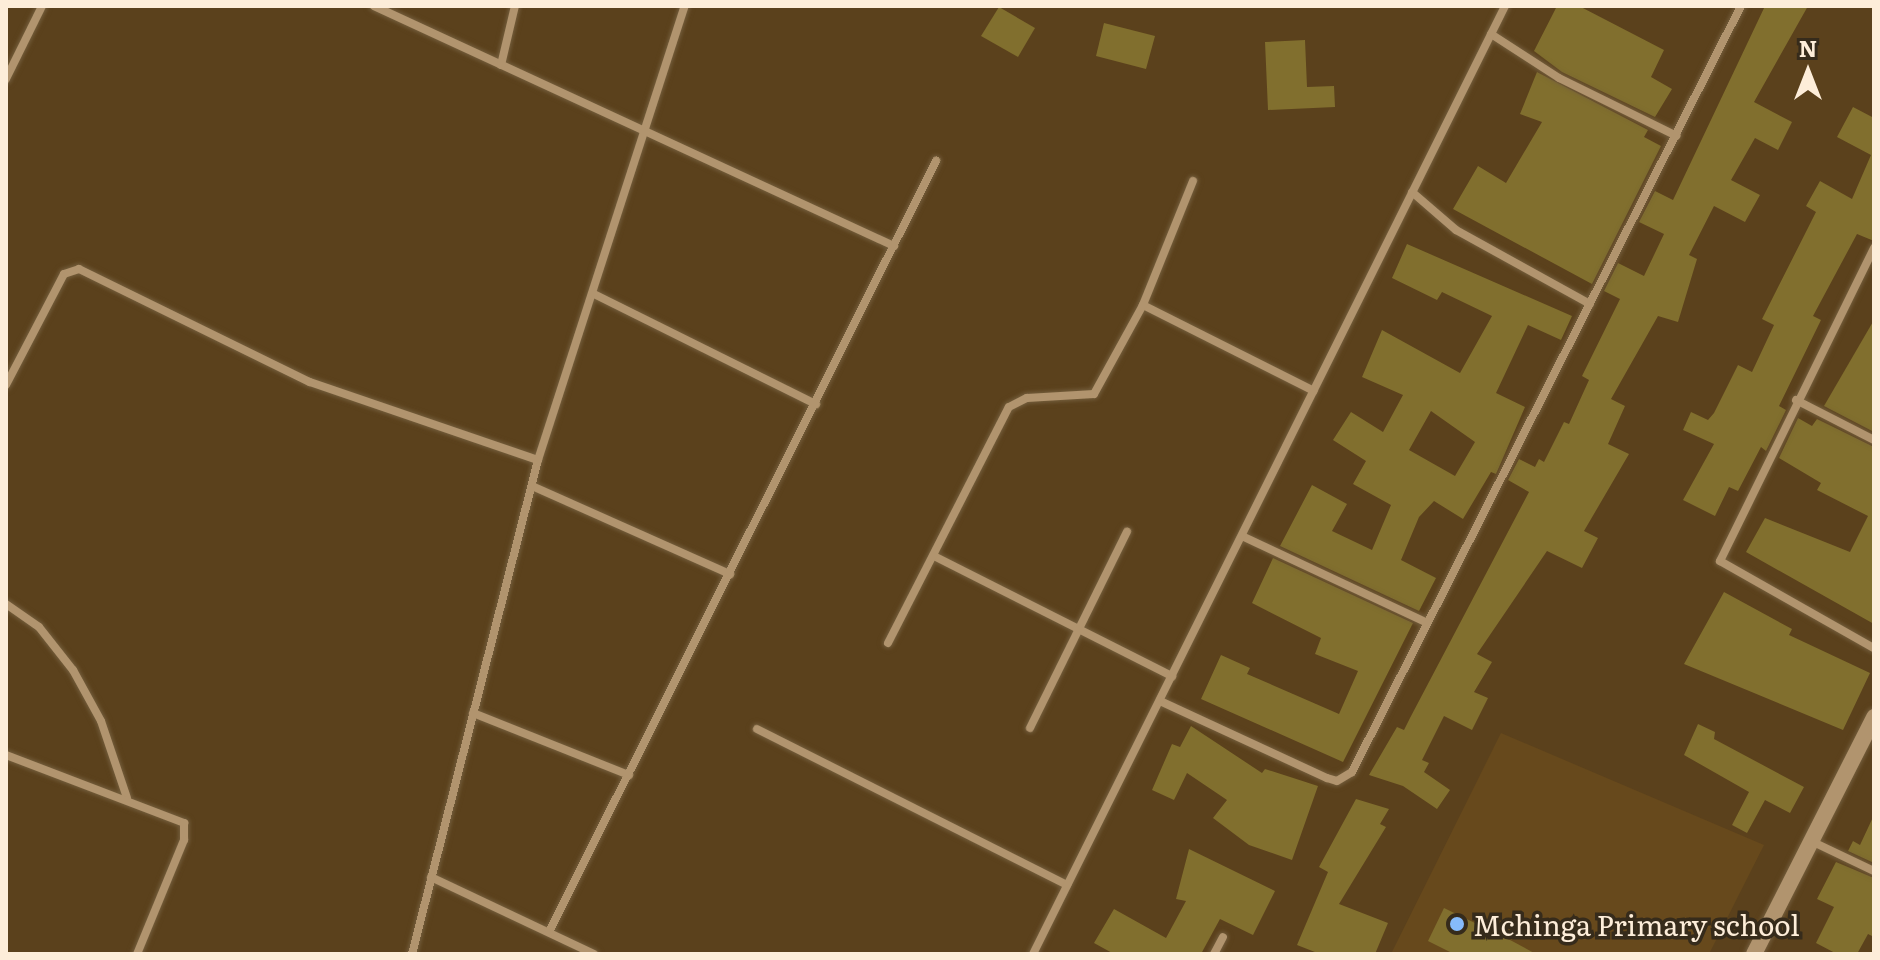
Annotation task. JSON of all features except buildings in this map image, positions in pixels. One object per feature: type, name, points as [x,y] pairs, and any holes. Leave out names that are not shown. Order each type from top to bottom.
[{"type":"main road","points":[[1754,954],[1874,717]]},
{"type":"street","points":[[6,79],[42,6]]},
{"type":"street","points":[[374,6],[894,246]]},
{"type":"street","points":[[501,65],[515,6]]},
{"type":"street","points":[[412,954],[538,460],[648,133],[685,6]]},
{"type":"street","points":[[1033,954],[1505,6]]},
{"type":"street","points":[[1160,701],[1327,778],[1346,779],[1741,6]]},
{"type":"street","points":[[1491,34],[1559,78],[1677,136]]},
{"type":"street","points":[[549,932],[936,161]]},
{"type":"street","points":[[888,643],[1009,407],[1027,398],[1094,394],[1143,305],[1193,181]]},
{"type":"street","points":[[1412,192],[1456,230],[1590,304]]},
{"type":"street","points":[[1874,248],[1796,400],[1720,561],[1874,648]]},
{"type":"street","points":[[6,385],[64,274],[79,269],[310,382],[538,460]]},
{"type":"street","points":[[594,294],[816,404]]},
{"type":"street","points":[[1143,305],[1314,391]]},
{"type":"street","points":[[1796,400],[1874,440]]},
{"type":"street","points":[[532,486],[730,574]]},
{"type":"street","points":[[1030,728],[1076,627],[1127,532]]},
{"type":"street","points":[[1242,536],[1426,622]]},
{"type":"street","points":[[934,556],[1172,676]]},
{"type":"street","points":[[6,604],[39,627],[73,670],[101,721],[127,798]]},
{"type":"street","points":[[473,713],[629,775]]},
{"type":"street","points":[[757,729],[1067,885]]},
{"type":"street","points":[[6,755],[178,816],[185,831],[137,954]]},
{"type":"street","points":[[1811,841],[1874,871]]},
{"type":"street","points":[[431,877],[594,954]]},
{"type":"street","points":[[1214,954],[1223,937]]},
{"type":"shaded area","points":[[1501,733],[1764,845],[1709,954],[1391,954]]},
{"type":"place","name":"Mchinga Primary school","points":[[1457,924]]}]
